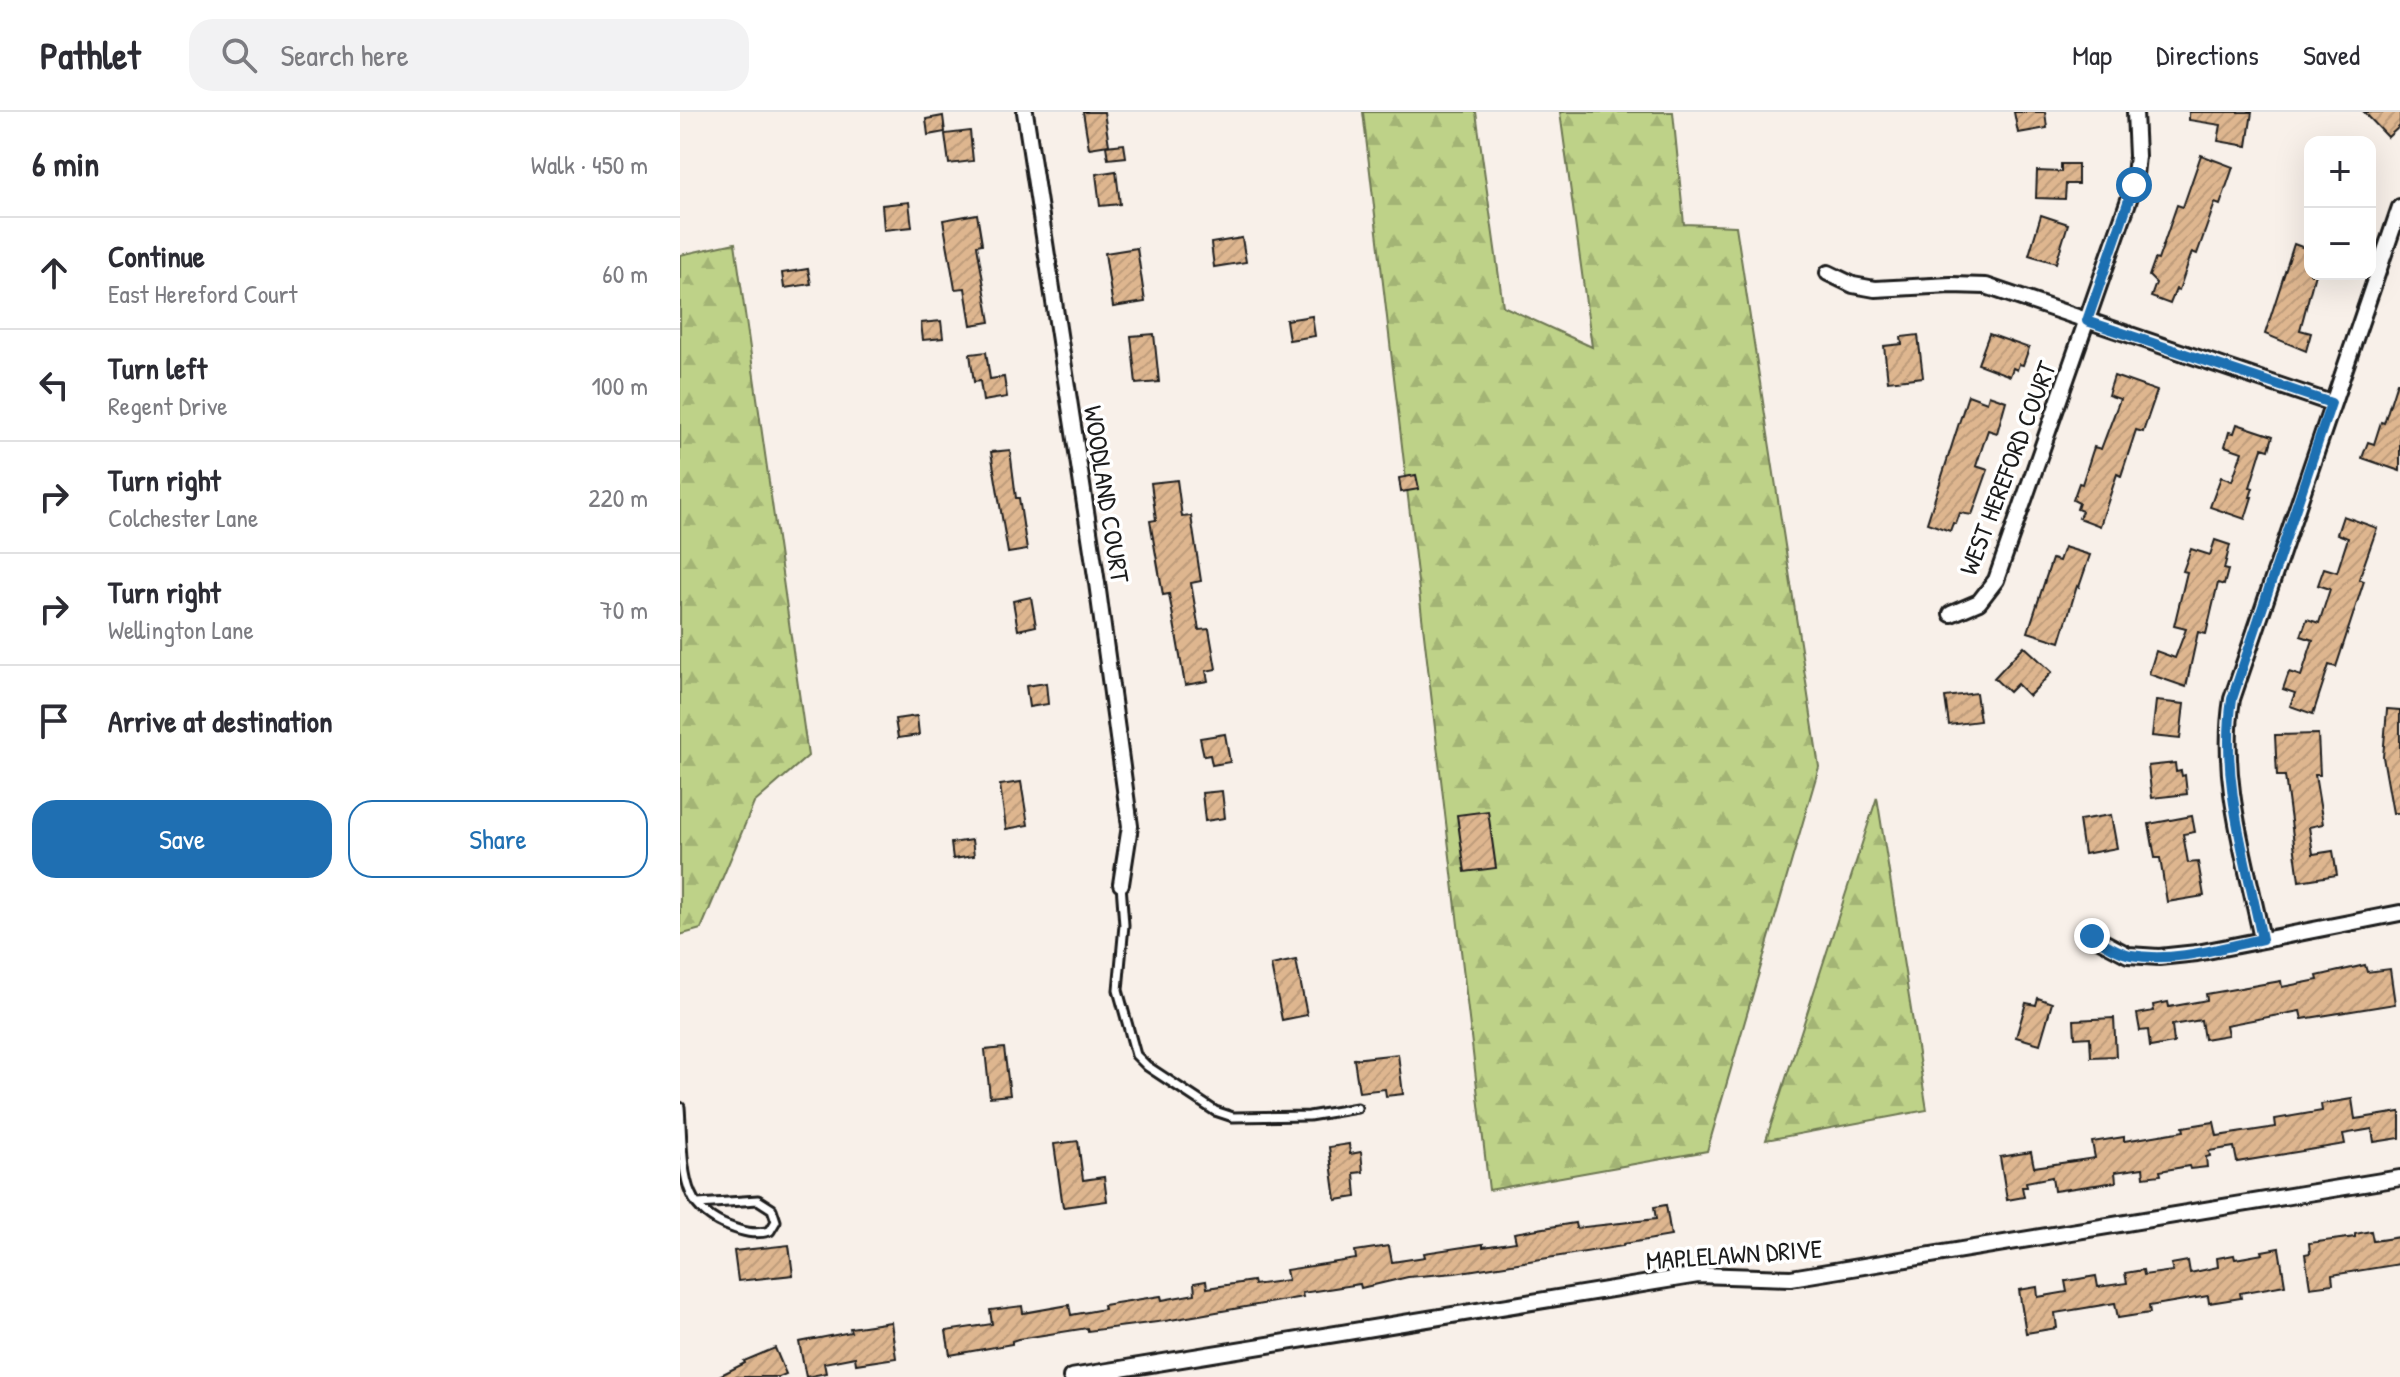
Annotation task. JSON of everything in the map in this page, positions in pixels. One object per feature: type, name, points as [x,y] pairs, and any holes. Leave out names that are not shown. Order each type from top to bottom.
[{"type":"street","name":"WOODLAND COURT","points":[[1025,112],[1097,583],[1130,826],[1121,884]]},
{"type":"street","name":"WEST HEREFORD COURT","points":[[1951,614],[1979,602],[1996,580],[2134,185],[2137,156],[2135,112]]},
{"type":"street","points":[[2262,939],[2229,775],[2228,724],[2232,699],[2400,207]]},
{"type":"street","points":[[1828,273],[1853,285],[1875,289],[1986,286],[2331,403]]},
{"type":"street","points":[[2092,936],[2128,955],[2159,957],[2197,953],[2400,913]]},
{"type":"street","name":"MAPLELAWN DRIVE","points":[[1071,1377],[1698,1275],[1791,1278],[2400,1178]]},
{"type":"lane","points":[[1121,884],[1124,925],[1118,990],[1136,1055],[1147,1066],[1215,1111],[1233,1117],[1309,1116],[1357,1108]]},
{"type":"lane","points":[[680,1107],[691,1194],[698,1204],[715,1221],[740,1231],[756,1234],[770,1231],[776,1221],[772,1209],[758,1200],[698,1204]]},
{"type":"lane","points":[[680,1169],[685,1161]]},
{"type":"green space","points":[[1363,112],[1476,112],[1503,306],[1592,347],[1560,112],[1673,112],[1684,224],[1736,226],[1819,767],[1707,1151],[1489,1190]]},
{"type":"green space","points":[[735,243],[808,756],[754,803],[701,929],[680,935],[680,255]]},
{"type":"green space","points":[[1877,797],[1927,1110],[1766,1140]]},
{"type":"building","points":[[1083,112],[1104,112],[1109,145],[1089,148]]},
{"type":"building","points":[[2014,112],[2045,112],[2047,128],[2018,133]]},
{"type":"building","points":[[2189,112],[2252,112],[2247,146],[2218,141],[2221,125],[2189,120]]},
{"type":"building","points":[[2364,112],[2400,112],[2400,126],[2388,137]]},
{"type":"building","points":[[943,116],[945,132],[928,135],[926,119]]},
{"type":"building","points":[[970,131],[973,161],[949,164],[945,134]]},
{"type":"building","points":[[1124,144],[1126,157],[1108,159],[1106,146]]},
{"type":"building","points":[[2201,155],[2233,167],[2220,205],[2215,203],[2197,254],[2192,252],[2179,290],[2176,289],[2170,304],[2151,297],[2156,283],[2149,276],[2155,259],[2158,260],[2177,205],[2183,207]]},
{"type":"building","points":[[2061,164],[2078,164],[2078,184],[2066,184],[2065,199],[2036,198],[2037,171],[2061,172]]},
{"type":"building","points":[[1116,171],[1120,204],[1100,206],[1096,174]]},
{"type":"building","points":[[909,202],[912,227],[884,230],[882,205]]},
{"type":"building","points":[[977,214],[982,244],[977,245],[990,322],[971,325],[965,288],[955,289],[943,220]]},
{"type":"building","points":[[2041,215],[2068,224],[2056,263],[2029,255]]},
{"type":"building","points":[[1242,238],[1246,262],[1214,267],[1211,243]]},
{"type":"building","points":[[2294,244],[2304,248],[2304,280],[2313,280],[2300,330],[2311,333],[2306,351],[2265,334]]},
{"type":"building","points":[[1137,248],[1145,302],[1113,307],[1105,253]]},
{"type":"building","points":[[808,269],[811,284],[784,288],[782,273]]},
{"type":"building","points":[[1312,316],[1315,336],[1289,340],[1286,320]]},
{"type":"building","points":[[941,321],[943,338],[923,340],[921,323]]},
{"type":"building","points":[[1154,334],[1159,382],[1136,384],[1131,336]]},
{"type":"building","points":[[1989,334],[2029,348],[2023,365],[2019,364],[2017,370],[2013,368],[2010,376],[1978,364]]},
{"type":"building","points":[[1918,335],[1923,377],[1888,381],[1884,346],[1902,344],[1901,337]]},
{"type":"building","points":[[986,352],[990,379],[1004,377],[1007,397],[983,401],[980,381],[974,382],[970,354]]},
{"type":"building","points":[[2114,376],[2157,391],[2143,432],[2136,430],[2121,476],[2117,474],[2100,526],[2079,518],[2082,511],[2077,509],[2079,503],[2073,500],[2079,483],[2082,484],[2094,447],[2101,449],[2120,399],[2108,395]]},
{"type":"building","points":[[2397,382],[2400,382],[2400,471],[2362,458],[2368,442],[2374,444],[2381,422],[2384,423]]},
{"type":"building","points":[[1968,395],[1987,402],[1989,395],[2006,401],[1997,433],[1988,430],[1976,466],[1988,470],[1972,515],[1960,513],[1950,531],[1927,523]]},
{"type":"building","points":[[2237,424],[2273,436],[2269,450],[2262,448],[2250,487],[2253,488],[2252,497],[2245,519],[2210,507],[2221,477],[2232,481],[2242,452],[2225,446],[2229,432],[2234,433]]},
{"type":"building","points":[[1010,450],[1027,550],[1008,553],[991,452]]},
{"type":"building","points":[[1416,475],[1419,489],[1401,492],[1399,478]]},
{"type":"building","points":[[1177,480],[1182,517],[1191,516],[1201,581],[1191,583],[1199,630],[1209,629],[1216,669],[1206,671],[1208,681],[1185,685],[1169,594],[1163,595],[1150,521],[1156,520],[1151,483]]},
{"type":"building","points":[[2343,516],[2377,528],[2359,579],[2364,581],[2336,667],[2329,665],[2313,714],[2290,706],[2295,693],[2283,689],[2289,672],[2301,676],[2313,640],[2301,636],[2307,619],[2319,623],[2330,589],[2318,585],[2324,568],[2337,572],[2348,538],[2337,534]]},
{"type":"building","points":[[2215,540],[2230,545],[2224,569],[2228,570],[2224,585],[2218,583],[2206,634],[2198,632],[2186,687],[2149,674],[2156,651],[2175,658],[2186,629],[2174,626],[2187,572],[2183,571],[2191,549],[2210,555]]},
{"type":"building","points":[[2064,547],[2090,555],[2060,642],[2028,632],[2052,559],[2059,561]]},
{"type":"building","points":[[1031,597],[1036,626],[1018,630],[1013,601]]},
{"type":"building","points":[[2024,646],[2052,672],[2029,696],[2017,684],[2009,692],[1994,678]]},
{"type":"building","points":[[1046,683],[1048,704],[1029,707],[1026,686]]},
{"type":"building","points":[[1976,693],[1980,721],[1949,725],[1945,697]]},
{"type":"building","points":[[2156,701],[2184,704],[2180,739],[2152,736]]},
{"type":"building","points":[[2387,709],[2400,710],[2400,813],[2393,813],[2383,757]]},
{"type":"building","points":[[917,716],[919,735],[898,738],[895,719]]},
{"type":"building","points":[[1225,734],[1230,762],[1212,765],[1210,755],[1204,756],[1200,738]]},
{"type":"building","points":[[2318,734],[2320,775],[2315,775],[2323,824],[2309,827],[2313,854],[2333,851],[2337,875],[2299,881],[2285,776],[2277,776],[2275,735]]},
{"type":"building","points":[[2175,763],[2176,772],[2181,771],[2182,776],[2185,775],[2187,794],[2152,798],[2148,766]]},
{"type":"building","points":[[1021,782],[1028,825],[1006,829],[1000,785]]},
{"type":"building","points":[[1222,791],[1225,818],[1205,821],[1202,793]]},
{"type":"building","points":[[1488,811],[1496,868],[1465,872],[1457,815]]},
{"type":"building","points":[[2111,815],[2117,848],[2084,854],[2079,820]]},
{"type":"building","points":[[2192,816],[2195,832],[2183,834],[2188,863],[2198,862],[2204,896],[2167,902],[2160,858],[2155,858],[2149,824]]},
{"type":"building","points":[[972,840],[974,856],[953,859],[951,843]]},
{"type":"building","points":[[1296,960],[1307,1015],[1282,1020],[1271,965]]},
{"type":"building","points":[[2365,965],[2367,972],[2390,969],[2395,1004],[2302,1019],[2300,1011],[2226,1025],[2228,1035],[2204,1039],[2201,1020],[2172,1025],[2174,1043],[2150,1047],[2148,1030],[2140,1031],[2137,1014],[2154,1011],[2153,1005],[2168,1002],[2169,1007],[2207,1000],[2206,994],[2281,981],[2282,987],[2318,980],[2317,976]]},
{"type":"building","points":[[2038,998],[2052,1003],[2040,1044],[2016,1037],[2026,1003],[2036,1005]]},
{"type":"building","points":[[2114,1018],[2116,1056],[2091,1057],[2090,1037],[2075,1038],[2074,1020]]},
{"type":"building","points":[[1004,1048],[1010,1095],[990,1097],[985,1050]]},
{"type":"building","points":[[1398,1054],[1403,1094],[1386,1096],[1385,1089],[1359,1092],[1354,1059]]},
{"type":"building","points":[[2352,1099],[2355,1119],[2400,1112],[2400,1138],[2374,1142],[2372,1129],[2343,1134],[2345,1144],[2237,1162],[2234,1147],[2209,1151],[2207,1167],[2190,1169],[2189,1166],[2144,1177],[2143,1168],[2115,1172],[2116,1182],[2054,1191],[2052,1177],[2026,1182],[2027,1187],[2022,1187],[2024,1197],[2007,1200],[2000,1157],[2031,1152],[2034,1167],[2095,1158],[2092,1142],[2124,1137],[2124,1141],[2184,1131],[2183,1127],[2214,1122],[2217,1136],[2276,1127],[2275,1119],[2322,1111],[2321,1104]]},
{"type":"building","points":[[1078,1141],[1083,1180],[1104,1177],[1107,1201],[1063,1207],[1054,1144]]},
{"type":"building","points":[[1349,1144],[1350,1154],[1361,1152],[1363,1172],[1354,1173],[1356,1197],[1336,1200],[1329,1147]]},
{"type":"building","points":[[1666,1205],[1671,1236],[1455,1273],[1408,1277],[1361,1288],[1360,1284],[1302,1293],[1303,1297],[1165,1321],[1088,1331],[1087,1328],[1018,1339],[1012,1344],[950,1355],[946,1331],[992,1324],[990,1310],[1022,1306],[1023,1313],[1069,1305],[1071,1315],[1104,1309],[1103,1305],[1195,1294],[1194,1283],[1206,1281],[1207,1288],[1253,1281],[1254,1285],[1288,1280],[1286,1270],[1356,1259],[1355,1251],[1389,1246],[1392,1262],[1425,1257],[1424,1253],[1516,1242],[1514,1233],[1575,1223],[1576,1228],[1656,1219],[1654,1207]]},
{"type":"building","points":[[2371,1231],[2373,1241],[2400,1237],[2400,1264],[2332,1275],[2333,1284],[2310,1287],[2305,1254],[2310,1253],[2309,1243],[2355,1237],[2355,1234]]},
{"type":"building","points":[[789,1245],[793,1275],[738,1281],[734,1251]]},
{"type":"building","points":[[2279,1248],[2285,1285],[2240,1293],[2241,1298],[2209,1303],[2208,1296],[2149,1306],[2150,1313],[2118,1318],[2115,1303],[2055,1313],[2057,1328],[2026,1333],[2019,1290],[2037,1287],[2038,1297],[2067,1292],[2065,1281],[2096,1276],[2098,1287],[2127,1283],[2125,1273],[2143,1270],[2144,1275],[2173,1271],[2171,1264],[2188,1261],[2190,1273],[2218,1267],[2217,1258],[2234,1255],[2235,1259]]},
{"type":"building","points":[[891,1322],[896,1358],[856,1364],[855,1357],[824,1363],[826,1373],[806,1377],[799,1342],[851,1332],[850,1328]]},
{"type":"building","points":[[775,1348],[786,1374],[779,1377],[717,1377],[744,1361]]},
{"type":"route","points":[[2092,936],[2128,955],[2159,957],[2197,953],[2262,939],[2229,775],[2228,724],[2232,699],[2331,403],[2087,321],[2134,185]]}]
